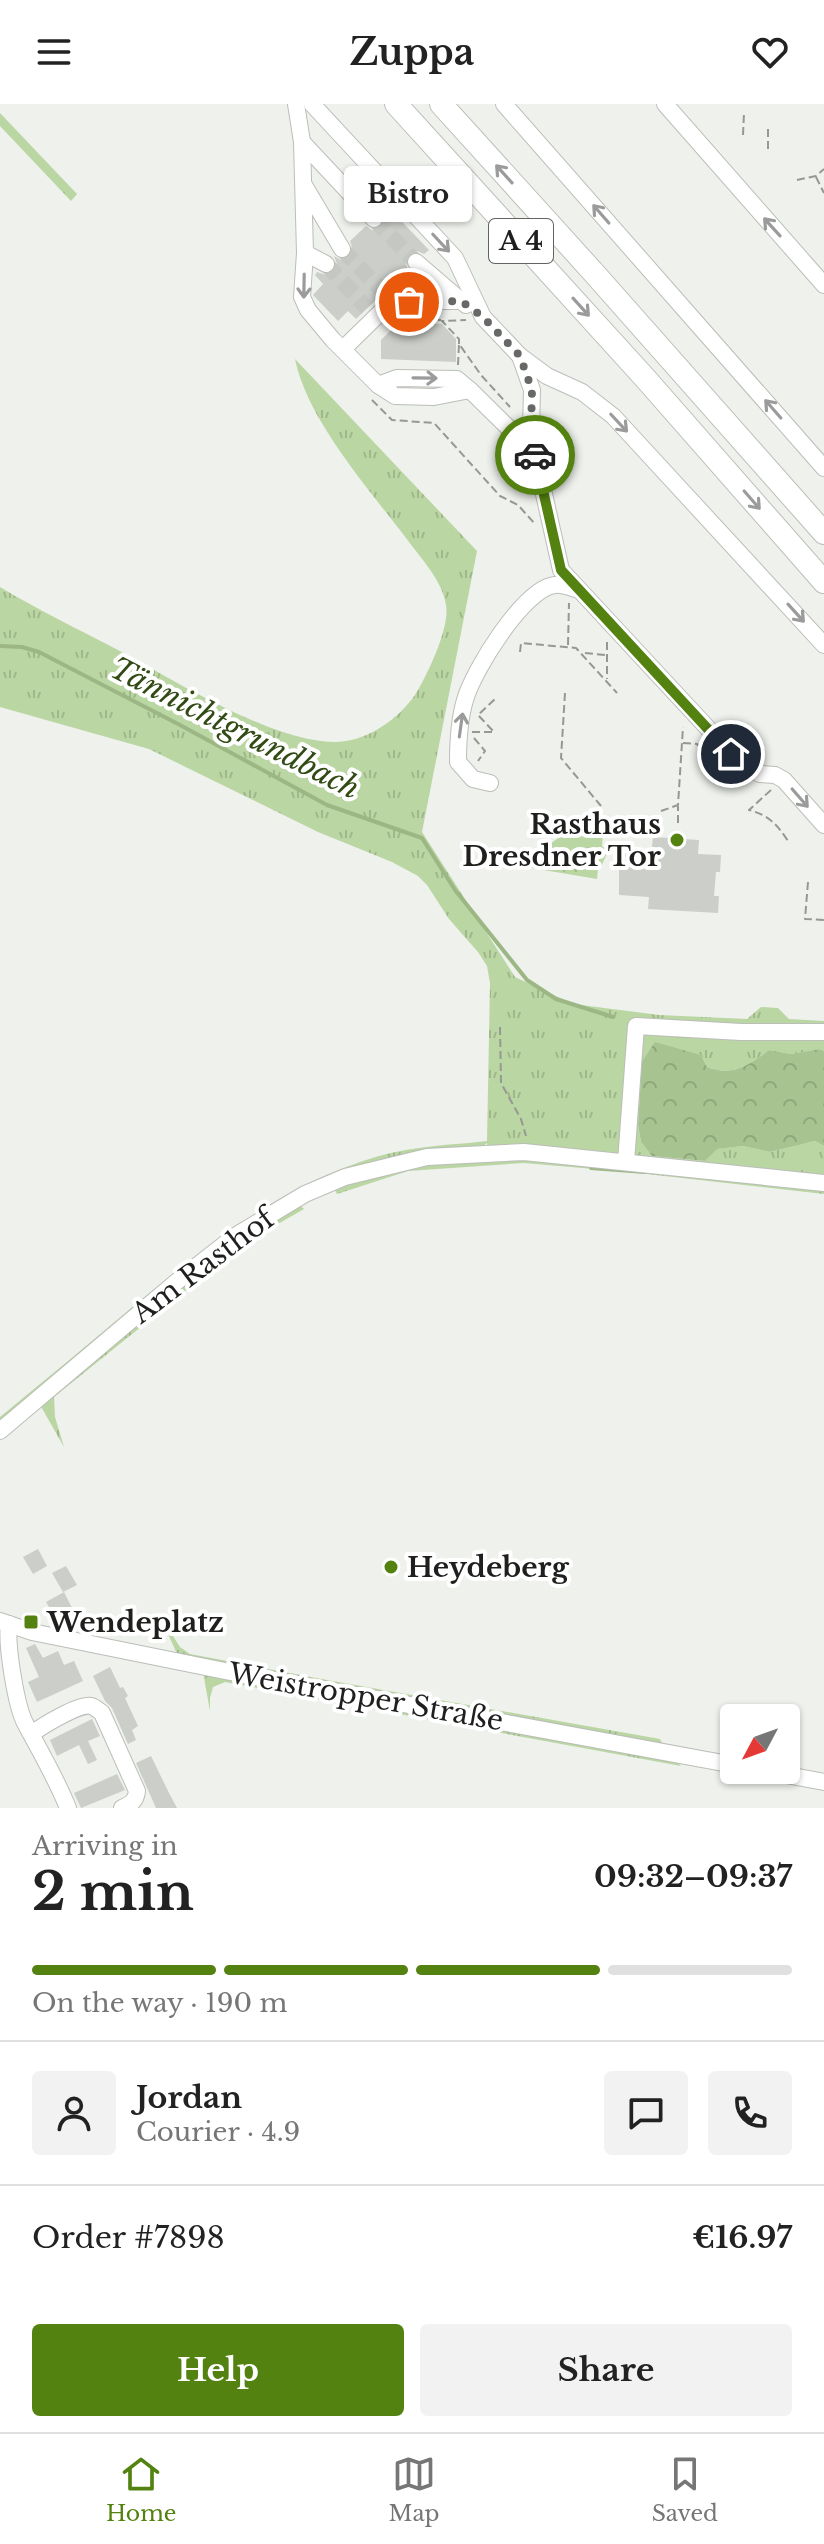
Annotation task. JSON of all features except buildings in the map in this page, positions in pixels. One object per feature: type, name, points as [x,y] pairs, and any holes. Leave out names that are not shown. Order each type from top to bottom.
[{"type":"highway","name":"A 4","points":[[396,104],[635,367],[824,582]]},
{"type":"highway","name":"A 4","points":[[441,104],[824,533]]},
{"type":"street","points":[[296,104],[302,142],[305,253],[302,297],[319,324],[343,349],[373,390],[395,396],[434,397],[470,390],[535,454]]},
{"type":"street","points":[[312,104],[455,258],[475,319]]},
{"type":"street","points":[[504,104],[824,468]]},
{"type":"street","points":[[665,104],[824,285]]},
{"type":"street","points":[[302,142],[374,219]]},
{"type":"street","points":[[302,180],[342,249]]},
{"type":"street","points":[[305,253],[326,264]]},
{"type":"street","points":[[416,262],[461,301],[475,319],[520,356],[547,376],[582,392],[613,416],[824,645]]},
{"type":"street","points":[[343,349],[388,297],[461,301]]},
{"type":"street","points":[[520,356],[532,390],[531,430],[560,566],[575,596]]},
{"type":"street","points":[[490,783],[473,779],[458,762],[460,721],[466,698],[475,676],[510,622],[540,589],[555,584],[575,596],[742,765],[760,774],[775,775],[784,780],[824,825]]},
{"type":"street","points":[[626,1162],[636,1026],[741,1032],[824,1032]]},
{"type":"street","name":"Am Rasthof","points":[[0,1431],[235,1236],[305,1194],[345,1177],[427,1157],[524,1152],[824,1183]]},
{"type":"street","points":[[5,1623],[25,1723],[33,1733],[68,1808]]},
{"type":"street","name":"Weistropper Straße","points":[[5,1623],[46,1635],[225,1671],[720,1762]]},
{"type":"street","points":[[33,1733],[79,1707],[88,1705],[102,1713],[137,1791],[132,1803],[122,1808]]},
{"type":"street","points":[[800,1778],[824,1782]]},
{"type":"path","points":[[743,135],[744,113]]},
{"type":"path","points":[[768,126],[768,149]]},
{"type":"path","points":[[797,180],[816,176],[824,169]]},
{"type":"path","points":[[816,176],[824,193]]},
{"type":"path","points":[[398,319],[475,319]]},
{"type":"path","points":[[442,321],[459,339],[458,367]]},
{"type":"path","points":[[459,344],[481,375],[511,408]]},
{"type":"path","points":[[373,390],[392,420],[434,423],[500,496],[518,505],[534,524]]},
{"type":"path","points":[[568,646],[575,596]]},
{"type":"path","points":[[607,640],[607,681]]},
{"type":"path","points":[[520,652],[521,643],[568,646],[582,653],[617,693]]},
{"type":"path","points":[[582,653],[607,655]]},
{"type":"path","points":[[565,693],[561,758],[601,806]]},
{"type":"path","points":[[490,783],[475,765],[485,751],[469,732],[494,732],[478,715],[496,698]]},
{"type":"path","points":[[678,823],[683,727]]},
{"type":"path","points":[[683,743],[697,744],[717,768],[726,760]]},
{"type":"path","points":[[784,780],[749,810],[761,813],[774,822],[788,841]]},
{"type":"path","points":[[661,811],[678,805]]},
{"type":"path","points":[[808,882],[805,919],[824,920]]},
{"type":"path","points":[[500,1027],[501,1083],[521,1119],[526,1134],[524,1152]]},
{"type":"green space","points":[[0,113],[77,194],[71,201],[0,126]]},
{"type":"green space","points":[[295,359],[477,551],[422,832],[515,977],[573,1004],[659,1015],[747,1019],[761,1007],[778,1008],[789,1019],[824,1021],[824,1051],[819,1049],[791,1054],[769,1050],[747,1065],[733,1070],[707,1067],[701,1055],[655,1043],[642,1061],[638,1125],[641,1142],[652,1156],[705,1161],[716,1149],[743,1146],[770,1152],[815,1141],[824,1146],[824,1194],[524,1163],[408,1171],[337,1194],[334,1188],[405,1165],[489,1155],[487,1143],[481,1148],[421,1153],[361,1167],[304,1189],[236,1229],[0,1422],[0,1417],[164,1281],[220,1237],[280,1199],[311,1182],[379,1156],[419,1148],[487,1141],[490,983],[487,966],[418,876],[318,832],[149,749],[0,707],[0,587],[198,694],[293,735],[321,741],[357,739],[387,723],[405,708],[418,690],[438,649],[445,625],[444,596],[430,569],[325,429],[302,382]]},
{"type":"green space","points":[[603,831],[602,846],[608,851],[598,868],[597,879],[520,866],[565,833]]},
{"type":"green space","points":[[655,1042],[701,1055],[707,1067],[725,1071],[747,1065],[769,1050],[791,1054],[819,1049],[824,1051],[824,1146],[815,1141],[770,1152],[743,1146],[717,1149],[705,1161],[652,1156],[641,1142],[638,1125],[642,1061]]},
{"type":"green space","points":[[301,1206],[304,1209],[245,1243],[54,1397],[55,1417],[64,1447],[39,1403],[240,1239]]},
{"type":"green space","points":[[159,1614],[180,1647],[190,1654],[660,1739],[664,1747],[178,1656]]},
{"type":"green space","points":[[203,1672],[675,1760],[681,1766],[225,1682],[213,1687],[210,1711]]},
{"type":"waterway","name":"Tännichtgrundbach","points":[[0,646],[39,652],[327,805],[422,838],[455,890],[527,980],[556,999],[613,1017]]},
{"type":"waterway","points":[[591,1168],[645,1172]]},
{"type":"tunnel","points":[[374,219],[416,262]]},
{"type":"tunnel","points":[[342,249],[384,293]]},
{"type":"tunnel","points":[[326,264],[367,308]]},
{"type":"way so far","points":[[409,302],[461,301],[483,317],[520,356],[532,390],[531,430],[535,455]]},
{"type":"place","name":"Bistro","points":[[409,302]]},
{"type":"place","name":"Rasthaus Dresdner Tor","points":[[677,840]]},
{"type":"place","name":"Heydeberg","points":[[391,1567]]},
{"type":"place","name":"Wendeplatz","points":[[31,1622]]},
{"type":"route","points":[[535,455],[561,570],[731,754]]}]
